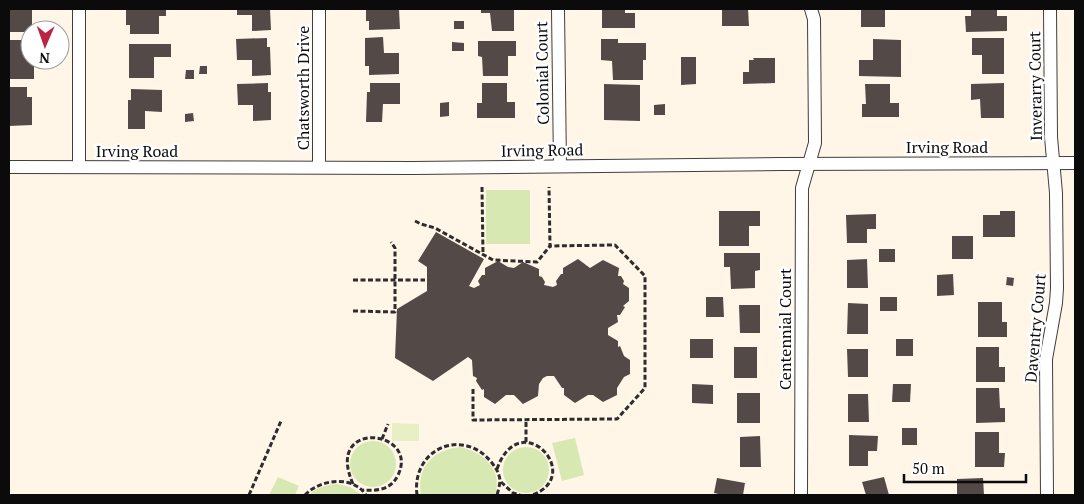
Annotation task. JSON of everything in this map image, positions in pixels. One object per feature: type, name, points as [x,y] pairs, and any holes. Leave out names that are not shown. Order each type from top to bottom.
[{"type":"street","points":[[79,9],[79,168]]},
{"type":"street","name":"Chatsworth Drive","points":[[319,9],[319,167]]},
{"type":"street","name":"Colonial Court","points":[[558,9],[560,166]]},
{"type":"street","name":"Centennial Court","points":[[801,495],[802,188],[815,143],[814,28],[812,9]]},
{"type":"street","name":"Inverarry Court","points":[[1050,9],[1051,137],[1054,163]]},
{"type":"street","name":"Daventry Court","points":[[1047,495],[1046,359],[1057,288],[1054,163]]},
{"type":"street","name":"Irving Road","points":[[9,167],[1075,163]]},
{"type":"path","points":[[482,187],[483,254]]},
{"type":"path","points":[[415,221],[435,228],[493,260],[537,262],[550,246],[549,187]]},
{"type":"path","points":[[353,311],[395,312],[395,248],[391,242]]},
{"type":"path","points":[[473,389],[473,420],[617,420],[645,388],[645,276],[615,245],[550,246]]},
{"type":"path","points":[[353,280],[425,280]]},
{"type":"path","points":[[249,495],[281,420]]},
{"type":"path","points":[[526,420],[526,442]]},
{"type":"path","points":[[382,439],[388,424]]},
{"type":"path","points":[[353,484],[347,469],[349,452],[355,444],[370,437],[382,439],[395,447],[399,455],[400,464],[395,480],[389,486],[380,490],[363,490]]},
{"type":"path","points":[[497,470],[503,455],[509,448],[517,444],[526,442],[542,448],[552,462],[552,471],[546,488],[532,495]]},
{"type":"path","points":[[417,495],[415,484],[418,471],[424,460],[434,451],[447,445],[462,444],[475,448],[487,457],[497,470],[500,481],[497,495]]},
{"type":"path","points":[[500,481],[513,493],[520,495]]},
{"type":"path","points":[[305,495],[322,483],[337,482],[353,484],[363,490],[366,495]]},
{"type":"green space","points":[[486,190],[530,190],[530,244],[486,244]]},
{"type":"green space","points":[[392,423],[419,424],[419,441],[392,441]]},
{"type":"green space","points":[[575,438],[584,475],[562,481],[552,443]]},
{"type":"green space","points":[[368,441],[378,441],[390,447],[395,455],[395,473],[390,481],[382,486],[368,487],[360,484],[353,477],[350,469],[350,459],[353,451],[360,444]]},
{"type":"green space","points":[[460,447],[476,453],[489,463],[496,477],[495,495],[421,495],[421,476],[428,462],[442,452]]},
{"type":"green space","points":[[521,447],[531,447],[543,453],[548,461],[548,479],[543,487],[535,492],[521,493],[513,490],[506,483],[503,475],[503,465],[506,457],[513,450]]},
{"type":"green space","points":[[278,477],[299,486],[295,495],[269,495]]},
{"type":"green space","points":[[337,484],[350,487],[362,495],[309,495],[322,487]]},
{"type":"building","points":[[9,9],[32,9],[32,20],[20,20],[20,32],[9,32]]},
{"type":"building","points":[[126,9],[166,9],[166,16],[159,16],[159,34],[130,34],[130,25],[126,25]]},
{"type":"building","points":[[237,9],[270,9],[271,30],[252,31],[252,15],[237,15]]},
{"type":"building","points":[[366,9],[399,9],[400,29],[369,30],[369,21],[366,21]]},
{"type":"building","points":[[481,9],[514,9],[514,31],[492,31],[490,13],[481,13]]},
{"type":"building","points":[[602,9],[625,9],[625,13],[635,13],[635,28],[602,28]]},
{"type":"building","points":[[722,9],[748,9],[749,26],[722,26]]},
{"type":"building","points":[[861,9],[885,9],[885,27],[861,27]]},
{"type":"building","points":[[971,9],[997,9],[997,16],[1007,16],[1007,31],[966,32],[965,16],[971,16]]},
{"type":"building","points":[[454,21],[464,21],[464,29],[454,29]]},
{"type":"building","points":[[383,37],[384,53],[399,53],[399,74],[369,75],[369,66],[365,66],[365,38]]},
{"type":"building","points":[[267,38],[267,47],[270,47],[271,75],[252,76],[252,60],[237,60],[236,39]]},
{"type":"building","points":[[972,38],[1004,38],[1004,74],[982,74],[982,55],[972,55]]},
{"type":"building","points":[[601,39],[618,39],[618,43],[646,43],[646,60],[643,60],[643,80],[613,80],[612,61],[601,60]]},
{"type":"building","points":[[873,39],[901,40],[901,77],[859,76],[859,60],[873,60]]},
{"type":"building","points":[[9,40],[20,40],[20,70],[34,70],[34,79],[9,79]]},
{"type":"building","points":[[478,41],[516,41],[516,56],[508,56],[508,76],[483,76],[482,57],[478,56]]},
{"type":"building","points":[[452,42],[464,43],[464,51],[452,51]]},
{"type":"building","points":[[129,44],[171,44],[171,57],[154,57],[154,78],[129,78]]},
{"type":"building","points":[[681,57],[696,57],[696,84],[681,85]]},
{"type":"building","points":[[753,58],[775,58],[775,83],[743,84],[743,72],[749,72],[749,60],[754,60]]},
{"type":"building","points":[[200,66],[207,66],[207,74],[199,74]]},
{"type":"building","points":[[186,70],[194,70],[194,79],[185,79]]},
{"type":"building","points":[[268,83],[268,92],[271,92],[271,120],[253,121],[253,105],[238,105],[237,84]]},
{"type":"building","points":[[370,83],[400,83],[400,104],[383,104],[382,122],[366,122],[367,92],[370,92]]},
{"type":"building","points":[[482,83],[507,83],[507,102],[515,102],[515,118],[477,118],[477,103],[482,103]]},
{"type":"building","points":[[1004,83],[1004,118],[981,118],[980,99],[971,100],[971,84]]},
{"type":"building","points":[[604,84],[640,85],[640,121],[604,120]]},
{"type":"building","points":[[865,84],[890,84],[890,103],[899,103],[899,117],[862,117],[862,104],[866,104]]},
{"type":"building","points":[[9,87],[27,87],[27,97],[32,97],[32,125],[9,126]]},
{"type":"building","points":[[131,89],[162,90],[162,112],[145,111],[145,129],[128,129],[128,100],[131,100]]},
{"type":"building","points":[[449,102],[449,116],[440,117],[440,103]]},
{"type":"building","points":[[665,104],[665,115],[654,115],[654,105]]},
{"type":"building","points":[[193,113],[194,121],[185,122],[185,114]]},
{"type":"building","points":[[719,211],[760,211],[760,226],[749,226],[749,246],[719,246]]},
{"type":"building","points":[[1000,211],[1015,211],[1015,237],[983,237],[983,215],[1000,215]]},
{"type":"building","points":[[876,214],[876,229],[867,229],[867,243],[847,243],[846,215]]},
{"type":"building","points":[[436,232],[484,259],[469,286],[474,288],[480,285],[478,281],[482,275],[485,275],[485,268],[498,261],[508,267],[514,268],[523,262],[539,269],[539,276],[545,282],[544,285],[553,287],[557,285],[556,281],[563,274],[563,268],[578,259],[590,268],[603,260],[619,268],[618,276],[621,276],[624,281],[623,284],[629,288],[629,301],[623,306],[625,307],[620,315],[617,315],[618,322],[608,328],[608,335],[618,341],[618,347],[620,346],[624,356],[630,360],[630,374],[624,377],[617,388],[617,395],[603,402],[593,395],[588,395],[575,403],[564,395],[564,388],[562,388],[554,376],[547,376],[539,384],[538,396],[523,404],[514,395],[506,395],[495,404],[484,397],[484,389],[482,390],[476,381],[477,378],[473,376],[472,360],[468,357],[433,381],[395,358],[397,309],[427,291],[427,267],[418,261]]},
{"type":"building","points":[[952,236],[973,236],[973,259],[952,259]]},
{"type":"building","points":[[879,249],[895,249],[895,262],[879,262]]},
{"type":"building","points":[[724,253],[760,253],[760,270],[755,271],[755,288],[731,289],[730,267],[724,267]]},
{"type":"building","points":[[867,259],[868,288],[847,288],[847,260]]},
{"type":"building","points":[[953,274],[954,295],[937,296],[937,275]]},
{"type":"building","points":[[1007,277],[1014,278],[1013,286],[1006,285]]},
{"type":"building","points":[[706,297],[723,297],[724,317],[706,317]]},
{"type":"building","points":[[880,297],[897,297],[897,311],[880,311]]},
{"type":"building","points":[[978,302],[1002,302],[1002,322],[1007,322],[1007,337],[978,337]]},
{"type":"building","points":[[848,303],[868,304],[868,334],[847,334]]},
{"type":"building","points":[[739,305],[760,305],[760,333],[740,333]]},
{"type":"building","points":[[690,339],[713,339],[713,358],[690,358]]},
{"type":"building","points":[[896,339],[913,339],[913,356],[896,356]]},
{"type":"building","points":[[734,347],[757,347],[757,378],[734,378]]},
{"type":"building","points":[[976,347],[999,347],[999,367],[1005,367],[1005,382],[976,382]]},
{"type":"building","points":[[847,349],[868,349],[868,377],[848,377]]},
{"type":"building","points":[[692,384],[713,385],[713,404],[692,403]]},
{"type":"building","points":[[893,384],[911,384],[910,402],[892,402]]},
{"type":"building","points":[[976,388],[999,388],[1000,408],[1005,408],[1005,422],[976,423]]},
{"type":"building","points":[[737,393],[760,393],[760,423],[737,423]]},
{"type":"building","points":[[848,394],[868,394],[869,422],[848,422]]},
{"type":"building","points":[[902,428],[917,428],[917,445],[902,445]]},
{"type":"building","points":[[975,432],[999,432],[999,453],[1005,453],[1004,467],[975,467]]},
{"type":"building","points":[[849,435],[878,436],[877,451],[868,451],[868,466],[849,466]]},
{"type":"building","points":[[760,436],[761,467],[740,467],[740,437]]},
{"type":"building","points":[[884,477],[889,495],[866,495],[862,482]]},
{"type":"building","points":[[717,478],[745,483],[743,495],[714,493]]},
{"type":"building","points":[[983,478],[984,495],[957,495],[957,479]]}]
